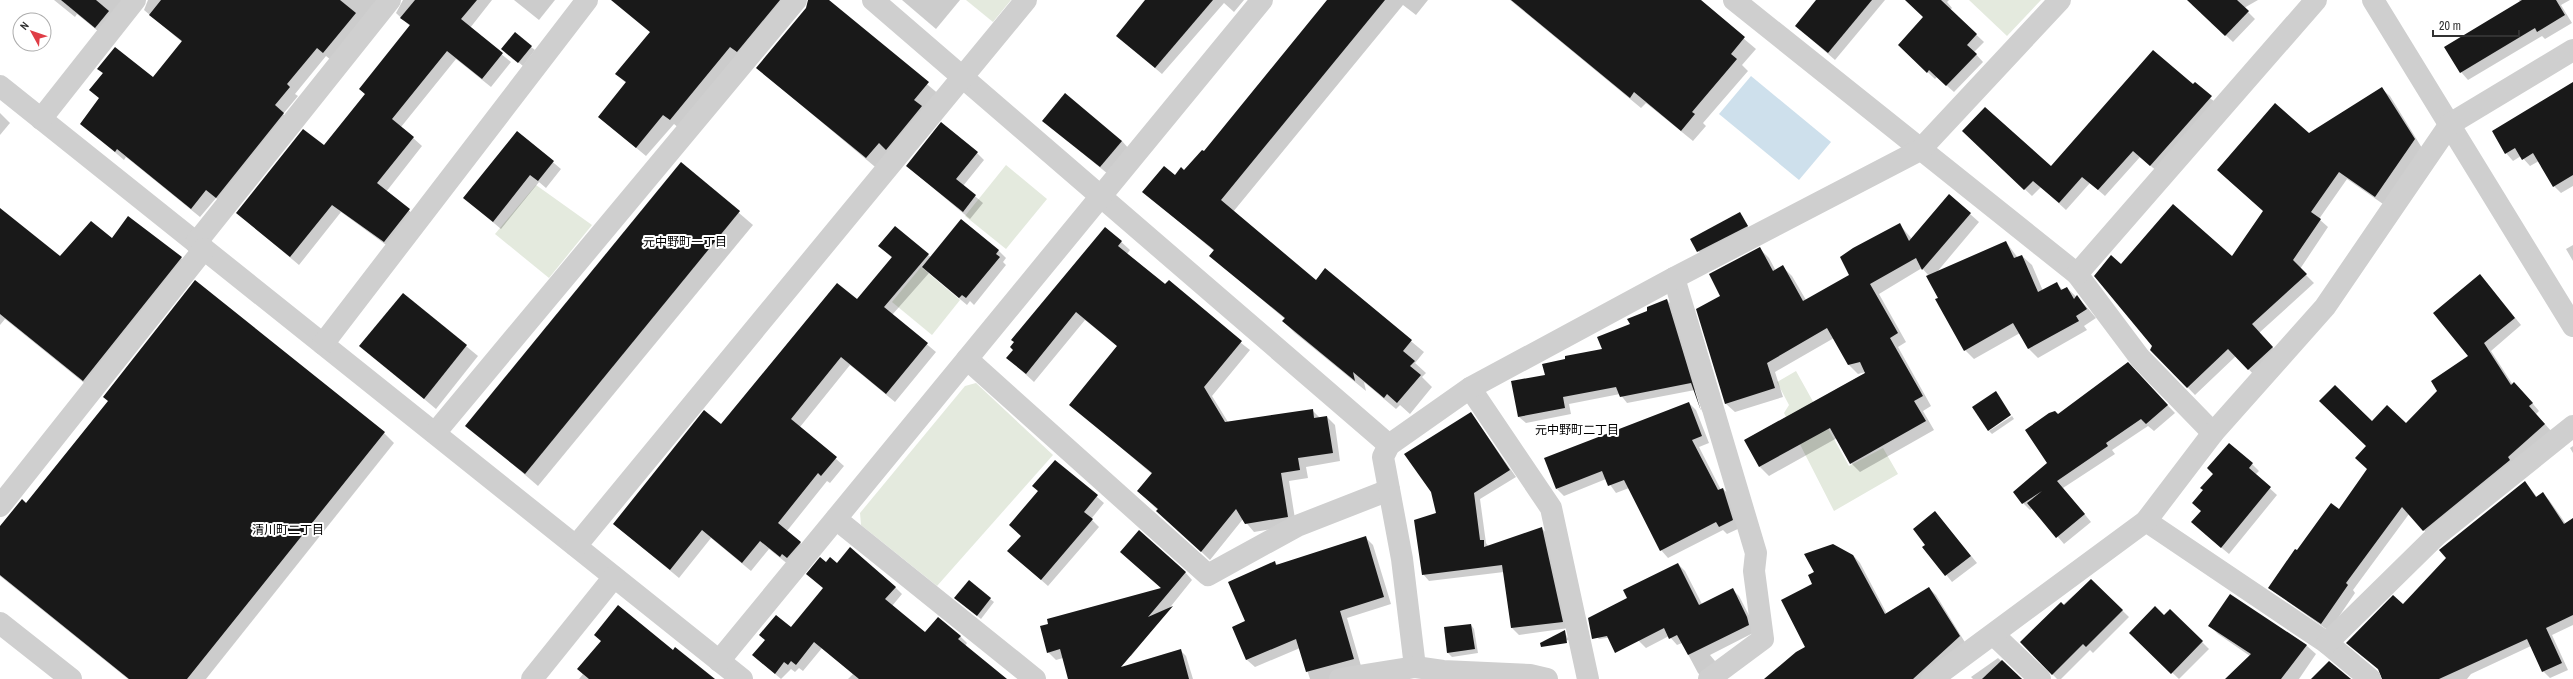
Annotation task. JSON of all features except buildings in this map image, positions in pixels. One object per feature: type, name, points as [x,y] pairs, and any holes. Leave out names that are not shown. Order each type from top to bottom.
[{"type":"street","points":[[41,119],[135,0]]},
{"type":"street","points":[[0,506],[390,0]]},
{"type":"street","points":[[323,344],[587,0]]},
{"type":"street","points":[[435,433],[796,0]]},
{"type":"street","points":[[874,0],[1388,445]]},
{"type":"street","points":[[576,546],[1026,0]]},
{"type":"street","points":[[719,660],[1262,0]]},
{"type":"street","points":[[1734,0],[2077,274],[2140,358],[2213,433]]},
{"type":"street","points":[[1415,667],[1402,559],[1383,457],[1388,445],[1470,388],[1674,278],[1920,150],[2060,0]]},
{"type":"street","points":[[2077,274],[2316,0]]},
{"type":"street","points":[[2373,0],[2450,124],[2567,302],[2573,326]]},
{"type":"street","points":[[1932,679],[1994,635],[2146,521],[2213,433],[2325,307],[2450,124],[2573,50]]},
{"type":"street","points":[[0,86],[742,679]]},
{"type":"street","points":[[1674,278],[1756,553],[1754,571],[1763,639],[1709,679]]},
{"type":"street","points":[[968,359],[1208,575],[1296,526],[1389,490]]},
{"type":"street","points":[[1470,388],[1551,508],[1588,679]]},
{"type":"street","points":[[2327,643],[2437,535],[2573,426]]},
{"type":"street","points":[[836,519],[1035,679]]},
{"type":"street","points":[[2146,521],[2327,643],[2370,679]]},
{"type":"street","points":[[532,679],[614,577]]},
{"type":"street","points":[[0,623],[71,679]]},
{"type":"street","points":[[1994,635],[2040,679]]},
{"type":"street","points":[[1340,679],[1415,667],[1443,671],[1530,675],[1547,679]]},
{"type":"shaded area","points":[[966,0],[1011,0],[993,22]]},
{"type":"shaded area","points":[[1969,0],[2041,0],[2007,36]]},
{"type":"shaded area","points":[[1006,165],[1047,199],[1006,249],[965,216]]},
{"type":"shaded area","points":[[536,185],[592,225],[549,278],[495,234]]},
{"type":"shaded area","points":[[921,267],[960,300],[932,335],[892,302]]},
{"type":"shaded area","points":[[1796,371],[1849,466],[1883,448],[1898,474],[1834,511],[1784,413],[1789,405],[1777,382]]},
{"type":"shaded area","points":[[976,383],[1053,455],[937,586],[861,525],[860,513],[965,386]]},
{"type":"water","points":[[1751,76],[1831,142],[1799,180],[1719,114]]},
{"type":"district","name":"元中野町一丁目","points":[[685,242]]},
{"type":"district","name":"元中野町二丁目","points":[[1577,430]]},
{"type":"district","name":"清川町二丁目","points":[[288,530]]}]
